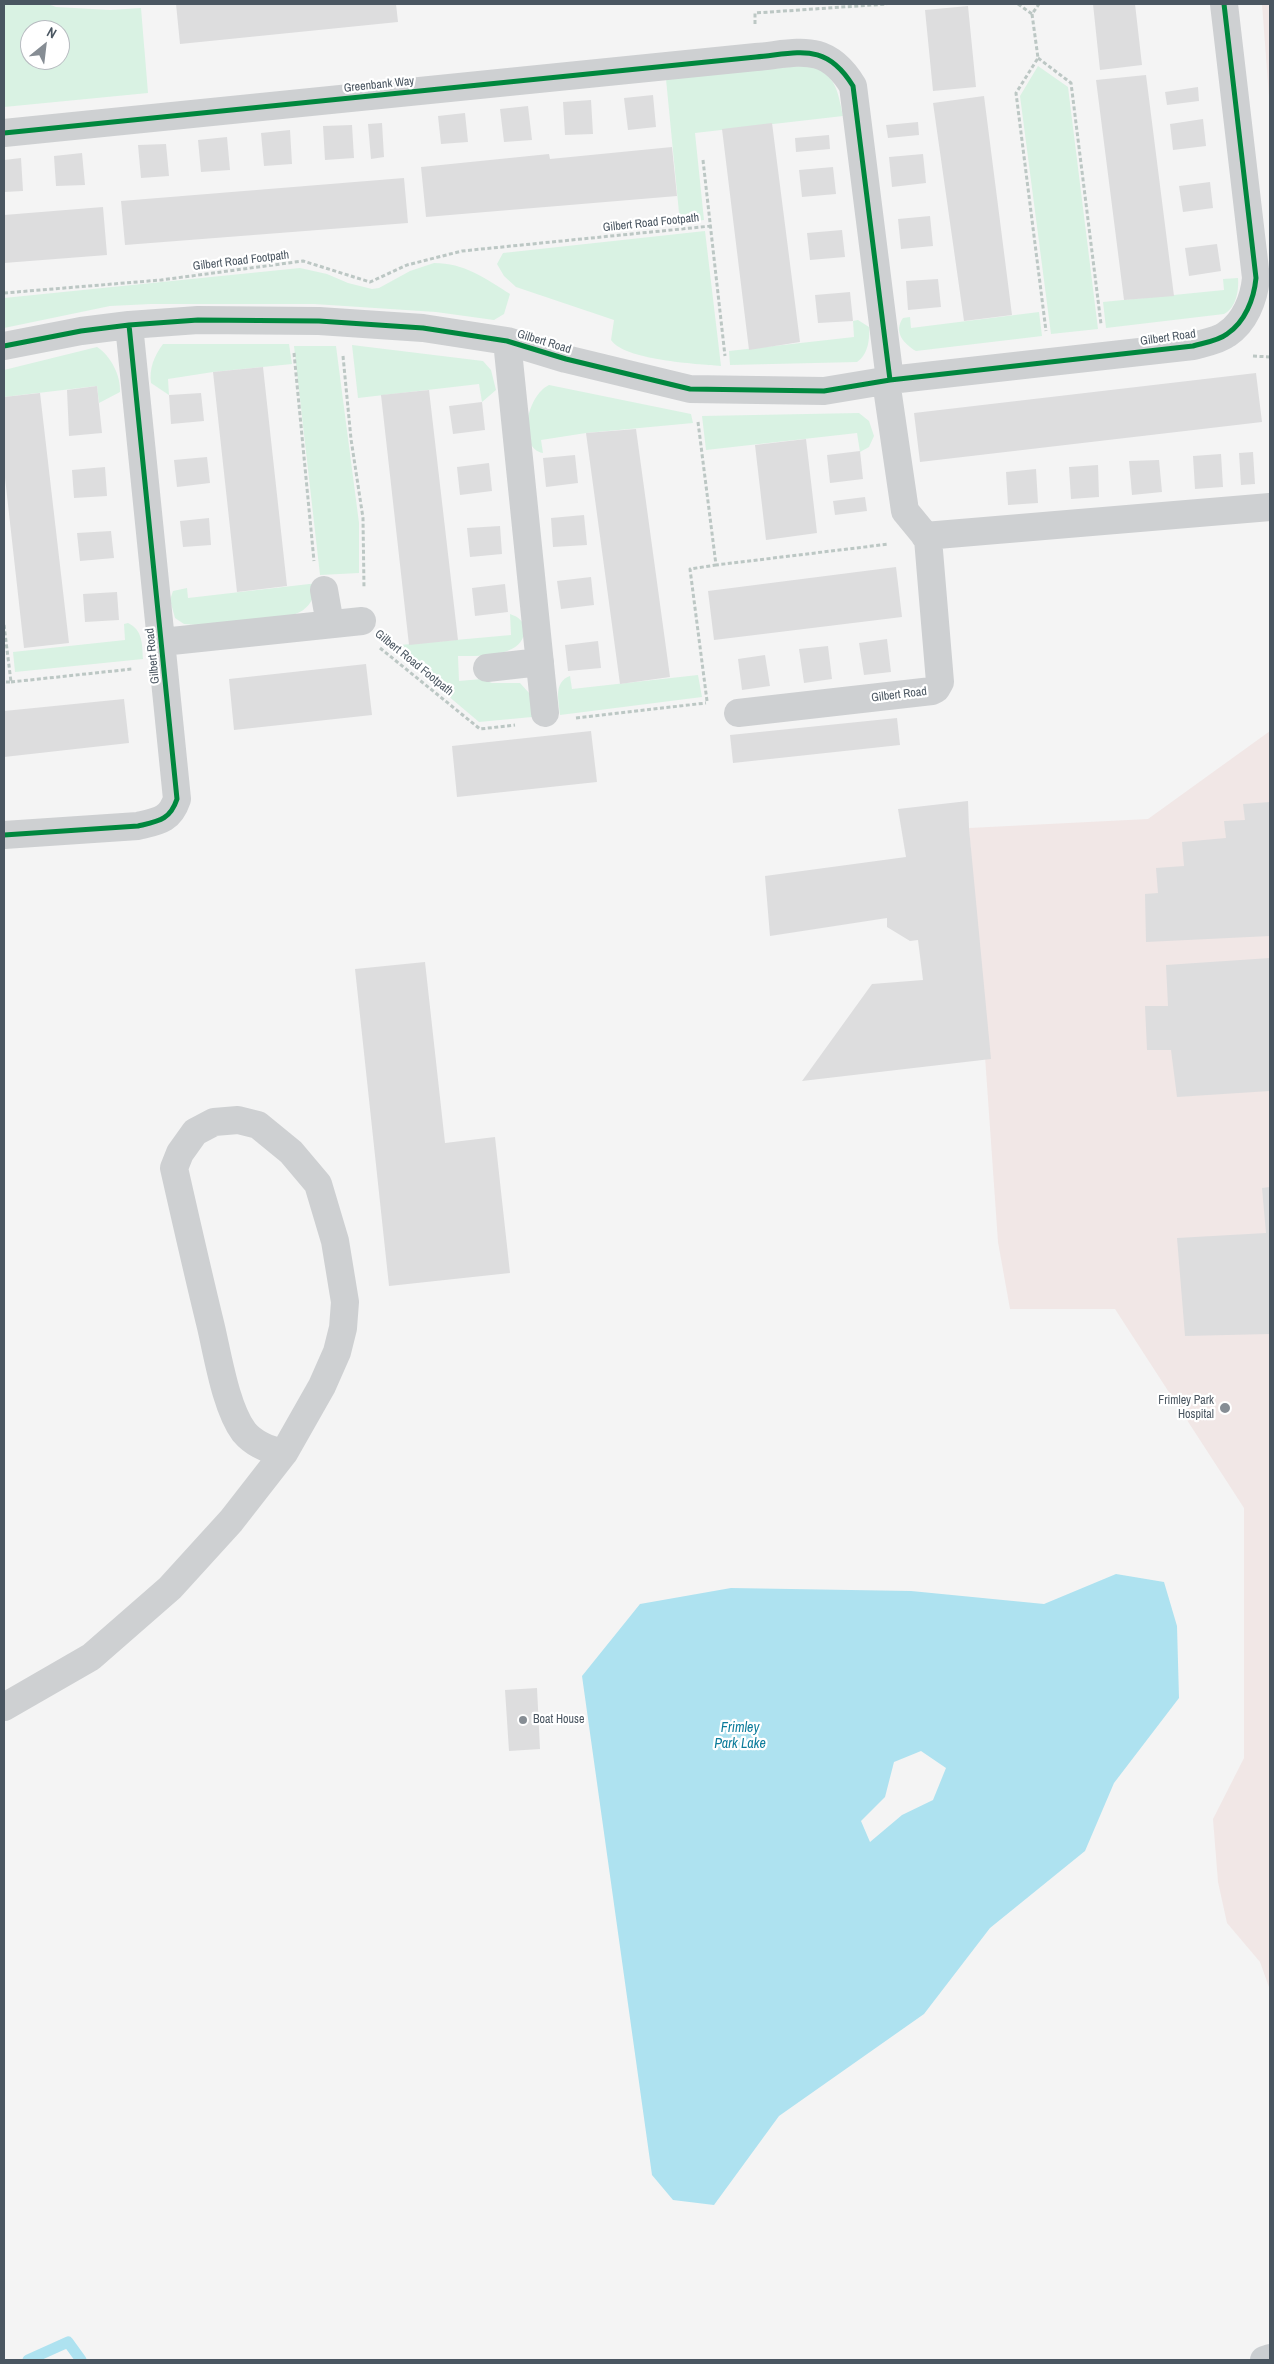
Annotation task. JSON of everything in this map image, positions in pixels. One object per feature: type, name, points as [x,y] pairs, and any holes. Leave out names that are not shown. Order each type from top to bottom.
[{"type":"main road","points":[[1264,2360],[1270,2358]]},
{"type":"street","name":"Gilbert Road","points":[[4,346],[81,331],[129,325],[198,320],[318,321],[423,328],[507,342],[566,359],[690,389],[824,391],[888,381],[1193,346],[1227,335],[1238,323],[1254,296],[1256,278],[1224,4]]},
{"type":"street","points":[[756,57],[809,52],[821,55],[843,70],[853,86],[905,511],[927,537],[1270,507]]},
{"type":"street","name":"Greenbank Way","points":[[4,133],[756,57]]},
{"type":"street","name":"Gilbert Road","points":[[4,835],[138,826],[158,822],[172,813],[178,799],[129,325]]},
{"type":"street","name":"Gilbert Road","points":[[507,342],[546,713]]},
{"type":"street","name":"Gilbert Road","points":[[738,713],[932,691],[936,689],[940,682],[927,537]]},
{"type":"street","points":[[319,580],[330,624]]},
{"type":"street","name":"Gilbert Road","points":[[163,654],[330,624],[368,632]]},
{"type":"street","points":[[487,668],[540,662]]},
{"type":"street","points":[[4,1707],[91,1656],[170,1588],[230,1521],[284,1453],[322,1386],[339,1344],[343,1328],[345,1302],[335,1241],[318,1184],[291,1152],[258,1125],[238,1120],[214,1122],[195,1132],[180,1153],[174,1168],[220,1368],[236,1420],[245,1434],[256,1443],[269,1450],[284,1453]]},
{"type":"path","points":[[756,57],[755,13],[887,4]]},
{"type":"path","points":[[1018,4],[1032,14]]},
{"type":"path","points":[[1039,4],[1032,14],[1038,58],[1016,93],[1047,341]]},
{"type":"path","points":[[1038,58],[1071,83],[1102,334]]},
{"type":"path","points":[[293,347],[319,580]]},
{"type":"path","points":[[342,350],[352,439],[364,518],[365,594]]},
{"type":"path","points":[[1247,356],[1270,356]]},
{"type":"path","points":[[698,421],[716,565]]},
{"type":"path","points":[[707,703],[690,569],[927,537]]},
{"type":"path","points":[[356,576],[364,576]]},
{"type":"path","points":[[4,625],[11,682]]},
{"type":"path","points":[[4,682],[163,654]]},
{"type":"path","points":[[574,718],[730,700],[738,713]]},
{"type":"shaded area","points":[[1262,4],[1270,4],[1270,110]]},
{"type":"shaded area","name":"Frimley Park Hospital","points":[[1270,731],[1270,1990],[1260,1962],[1227,1923],[1218,1882],[1213,1819],[1244,1758],[1244,1508],[1115,1309],[1010,1309],[998,1242],[969,828],[1148,819]]},
{"type":"green space","points":[[4,4],[48,4],[56,7],[110,10],[141,8],[148,93],[4,107]]},
{"type":"green space","points":[[811,65],[826,74],[831,80],[837,92],[843,116],[695,133],[704,220],[680,223],[666,79]]},
{"type":"green space","points":[[1038,66],[1068,87],[1098,329],[1051,334],[1020,96]]},
{"type":"green space","points":[[705,231],[721,366],[662,360],[618,347],[611,340],[614,320],[516,287],[504,276],[497,264],[503,253]]},
{"type":"green space","points":[[434,263],[465,269],[483,277],[510,294],[504,314],[494,320],[436,312],[314,304],[151,304],[110,306],[4,328],[4,298],[300,268],[327,274],[348,283],[372,289],[379,288],[410,271]]},
{"type":"green space","points":[[1238,278],[1236,299],[1231,308],[1224,314],[1106,328],[1103,302],[1224,290],[1223,279]]},
{"type":"green space","points":[[1039,312],[1042,336],[916,351],[901,337],[899,328],[903,318],[910,317],[911,328]]},
{"type":"green space","points":[[858,320],[869,327],[869,342],[864,355],[857,362],[730,365],[729,351],[854,337],[853,321]]},
{"type":"green space","points":[[163,344],[289,344],[292,364],[213,372],[168,379],[169,395],[151,383],[153,363]]},
{"type":"green space","points":[[352,345],[483,361],[491,370],[496,390],[482,402],[479,384],[358,398]]},
{"type":"green space","points":[[294,346],[336,346],[359,523],[359,573],[320,575]]},
{"type":"green space","points":[[97,347],[111,361],[119,379],[120,392],[99,403],[97,386],[4,397],[4,370]]},
{"type":"green space","points":[[549,385],[691,414],[693,423],[586,433],[541,440],[543,453],[535,449],[530,442],[527,432],[530,410],[541,391]]},
{"type":"green space","points":[[859,413],[869,421],[874,436],[869,447],[860,452],[857,433],[706,450],[702,416]]},
{"type":"green space","points":[[318,583],[315,594],[307,607],[292,615],[197,625],[184,624],[175,618],[170,600],[173,591],[187,588],[188,598]]},
{"type":"green space","points":[[510,614],[522,621],[523,624],[522,639],[517,646],[498,654],[458,656],[459,681],[482,679],[492,683],[520,683],[530,694],[532,717],[479,722],[389,646],[511,635]]},
{"type":"green space","points":[[128,623],[137,629],[142,643],[143,659],[15,672],[13,652],[125,640],[124,624]]},
{"type":"green space","points":[[698,675],[702,697],[560,715],[559,687],[570,676],[572,689]]},
{"type":"water","name":"Frimley Park Lake","points":[[1116,1574],[1164,1582],[1177,1626],[1179,1698],[1114,1783],[1085,1851],[990,1928],[924,2014],[779,2116],[714,2205],[673,2200],[652,2175],[582,1676],[640,1604],[731,1588],[911,1591],[1044,1604]],"holes":[[[921,1751],[946,1768],[933,1800],[902,1815],[870,1842],[861,1821],[885,1797],[894,1762]]]},
{"type":"building","points":[[176,4],[396,4],[398,22],[180,44]]},
{"type":"building","points":[[1093,4],[1135,4],[1142,65],[1100,70]]},
{"type":"building","points":[[968,6],[976,87],[933,91],[925,10]]},
{"type":"building","points":[[1146,75],[1174,296],[1124,300],[1096,80]]},
{"type":"building","points":[[1198,87],[1199,101],[1167,105],[1165,92]]},
{"type":"building","points":[[653,95],[656,127],[628,130],[624,98]]},
{"type":"building","points":[[984,96],[1012,315],[964,321],[933,103]]},
{"type":"building","points":[[591,100],[593,134],[565,135],[563,102]]},
{"type":"building","points":[[528,106],[532,140],[504,142],[500,109]]},
{"type":"building","points":[[465,113],[468,142],[441,144],[438,116]]},
{"type":"building","points":[[1203,119],[1206,146],[1173,150],[1170,124]]},
{"type":"building","points":[[918,122],[919,135],[888,138],[886,125]]},
{"type":"building","points":[[382,123],[384,157],[371,159],[368,124]]},
{"type":"building","points":[[772,123],[800,342],[749,350],[722,129]]},
{"type":"building","points":[[352,125],[354,158],[325,160],[323,126]]},
{"type":"building","points":[[290,130],[292,164],[264,166],[261,133]]},
{"type":"building","points":[[829,135],[830,149],[796,152],[795,138]]},
{"type":"building","points":[[227,137],[230,170],[201,172],[198,140]]},
{"type":"building","points":[[166,144],[169,176],[141,178],[138,145]]},
{"type":"building","points":[[672,147],[677,196],[426,217],[421,167],[549,154],[550,159]]},
{"type":"building","points":[[82,153],[85,185],[56,186],[54,156]]},
{"type":"building","points":[[923,154],[926,183],[892,187],[889,157]]},
{"type":"building","points":[[21,158],[23,191],[4,192],[4,160]]},
{"type":"building","points":[[833,167],[836,194],[802,197],[799,170]]},
{"type":"building","points":[[404,178],[408,223],[125,245],[121,201]]},
{"type":"building","points":[[1210,182],[1213,208],[1183,212],[1179,186]]},
{"type":"building","points":[[103,207],[107,255],[4,263],[4,215]]},
{"type":"building","points":[[930,216],[933,246],[901,249],[898,219]]},
{"type":"building","points":[[842,230],[845,257],[810,260],[807,233]]},
{"type":"building","points":[[1217,244],[1221,271],[1189,276],[1185,248]]},
{"type":"building","points":[[938,279],[941,307],[908,310],[906,281]]},
{"type":"building","points":[[850,292],[853,321],[818,323],[815,295]]},
{"type":"building","points":[[263,367],[287,586],[237,592],[213,372]]},
{"type":"building","points":[[1256,373],[1262,422],[920,462],[914,413]]},
{"type":"building","points":[[97,386],[102,433],[69,436],[67,390]]},
{"type":"building","points":[[429,390],[458,640],[409,645],[381,395]]},
{"type":"building","points":[[40,393],[69,643],[24,648],[4,469],[4,397]]},
{"type":"building","points":[[201,393],[204,421],[171,424],[169,395]]},
{"type":"building","points":[[482,402],[485,430],[453,434],[449,406]]},
{"type":"building","points":[[636,429],[670,677],[620,684],[586,433]]},
{"type":"building","points":[[806,439],[817,533],[766,540],[755,445]]},
{"type":"building","points":[[860,451],[863,479],[830,483],[827,455]]},
{"type":"building","points":[[1253,452],[1255,484],[1241,485],[1239,453]]},
{"type":"building","points":[[1221,454],[1223,487],[1195,489],[1193,456]]},
{"type":"building","points":[[575,455],[578,483],[546,487],[543,458]]},
{"type":"building","points":[[207,457],[210,483],[177,487],[174,460]]},
{"type":"building","points":[[1159,460],[1162,492],[1132,495],[1129,461]]},
{"type":"building","points":[[489,463],[492,491],[460,495],[457,467]]},
{"type":"building","points":[[1098,465],[1099,497],[1071,499],[1069,467]]},
{"type":"building","points":[[105,467],[107,496],[74,498],[72,470]]},
{"type":"building","points":[[1036,469],[1038,503],[1008,505],[1006,472]]},
{"type":"building","points":[[865,497],[867,511],[835,515],[833,501]]},
{"type":"building","points":[[584,515],[587,545],[553,547],[551,518]]},
{"type":"building","points":[[209,518],[211,545],[183,547],[180,521]]},
{"type":"building","points":[[500,526],[502,554],[470,557],[467,528]]},
{"type":"building","points":[[111,531],[114,558],[80,561],[77,533]]},
{"type":"building","points":[[896,567],[902,617],[714,640],[708,591]]},
{"type":"building","points":[[591,577],[594,605],[561,609],[557,581]]},
{"type":"building","points":[[505,584],[508,612],[475,616],[472,588]]},
{"type":"building","points":[[117,592],[119,620],[85,622],[83,594]]},
{"type":"building","points":[[887,639],[891,672],[864,675],[859,643]]},
{"type":"building","points":[[598,641],[601,668],[568,671],[565,645]]},
{"type":"building","points":[[828,646],[832,679],[804,683],[799,649]]},
{"type":"building","points":[[765,655],[770,686],[742,690],[738,659]]},
{"type":"building","points":[[366,664],[372,715],[234,730],[229,679]]},
{"type":"building","points":[[124,699],[129,743],[4,757],[4,711]]},
{"type":"building","points":[[897,718],[900,745],[733,763],[730,735]]},
{"type":"building","points":[[591,731],[597,782],[457,797],[452,746]]},
{"type":"building","points":[[968,801],[991,1059],[802,1081],[872,984],[923,980],[918,940],[910,941],[887,927],[887,918],[770,936],[765,876],[906,857],[898,809]]},
{"type":"building","points":[[1270,802],[1270,936],[1146,942],[1145,894],[1158,893],[1156,868],[1184,866],[1182,842],[1226,838],[1224,821],[1245,820],[1243,804]]},
{"type":"building","points":[[1270,958],[1270,1091],[1177,1097],[1171,1050],[1147,1050],[1145,1006],[1168,1006],[1166,965]]},
{"type":"building","points":[[425,962],[445,1143],[495,1137],[510,1273],[389,1286],[355,969]]},
{"type":"building","points":[[1270,1187],[1270,1334],[1185,1336],[1177,1238],[1266,1233],[1262,1188]]},
{"type":"building","name":"Boat House","points":[[537,1688],[540,1749],[509,1751],[505,1690]]},
{"type":"waterway","points":[[28,2360],[68,2342],[81,2360]]},
{"type":"cycle path","points":[[4,346],[81,331],[129,325],[198,320],[319,321],[423,328],[507,341],[566,359],[690,389],[824,391],[890,380],[1193,346],[1210,342],[1233,329],[1244,317],[1251,302],[1256,278],[1224,4]]},
{"type":"cycle path","points":[[4,133],[786,54],[799,53],[822,56],[833,62],[853,86],[890,380]]},
{"type":"cycle path","points":[[4,835],[138,826],[163,818],[171,811],[177,799],[129,325]]},
{"type":"place","name":"Frimley Park Hospital","points":[[1225,1408]]},
{"type":"place","name":"Boat House","points":[[523,1720]]}]
